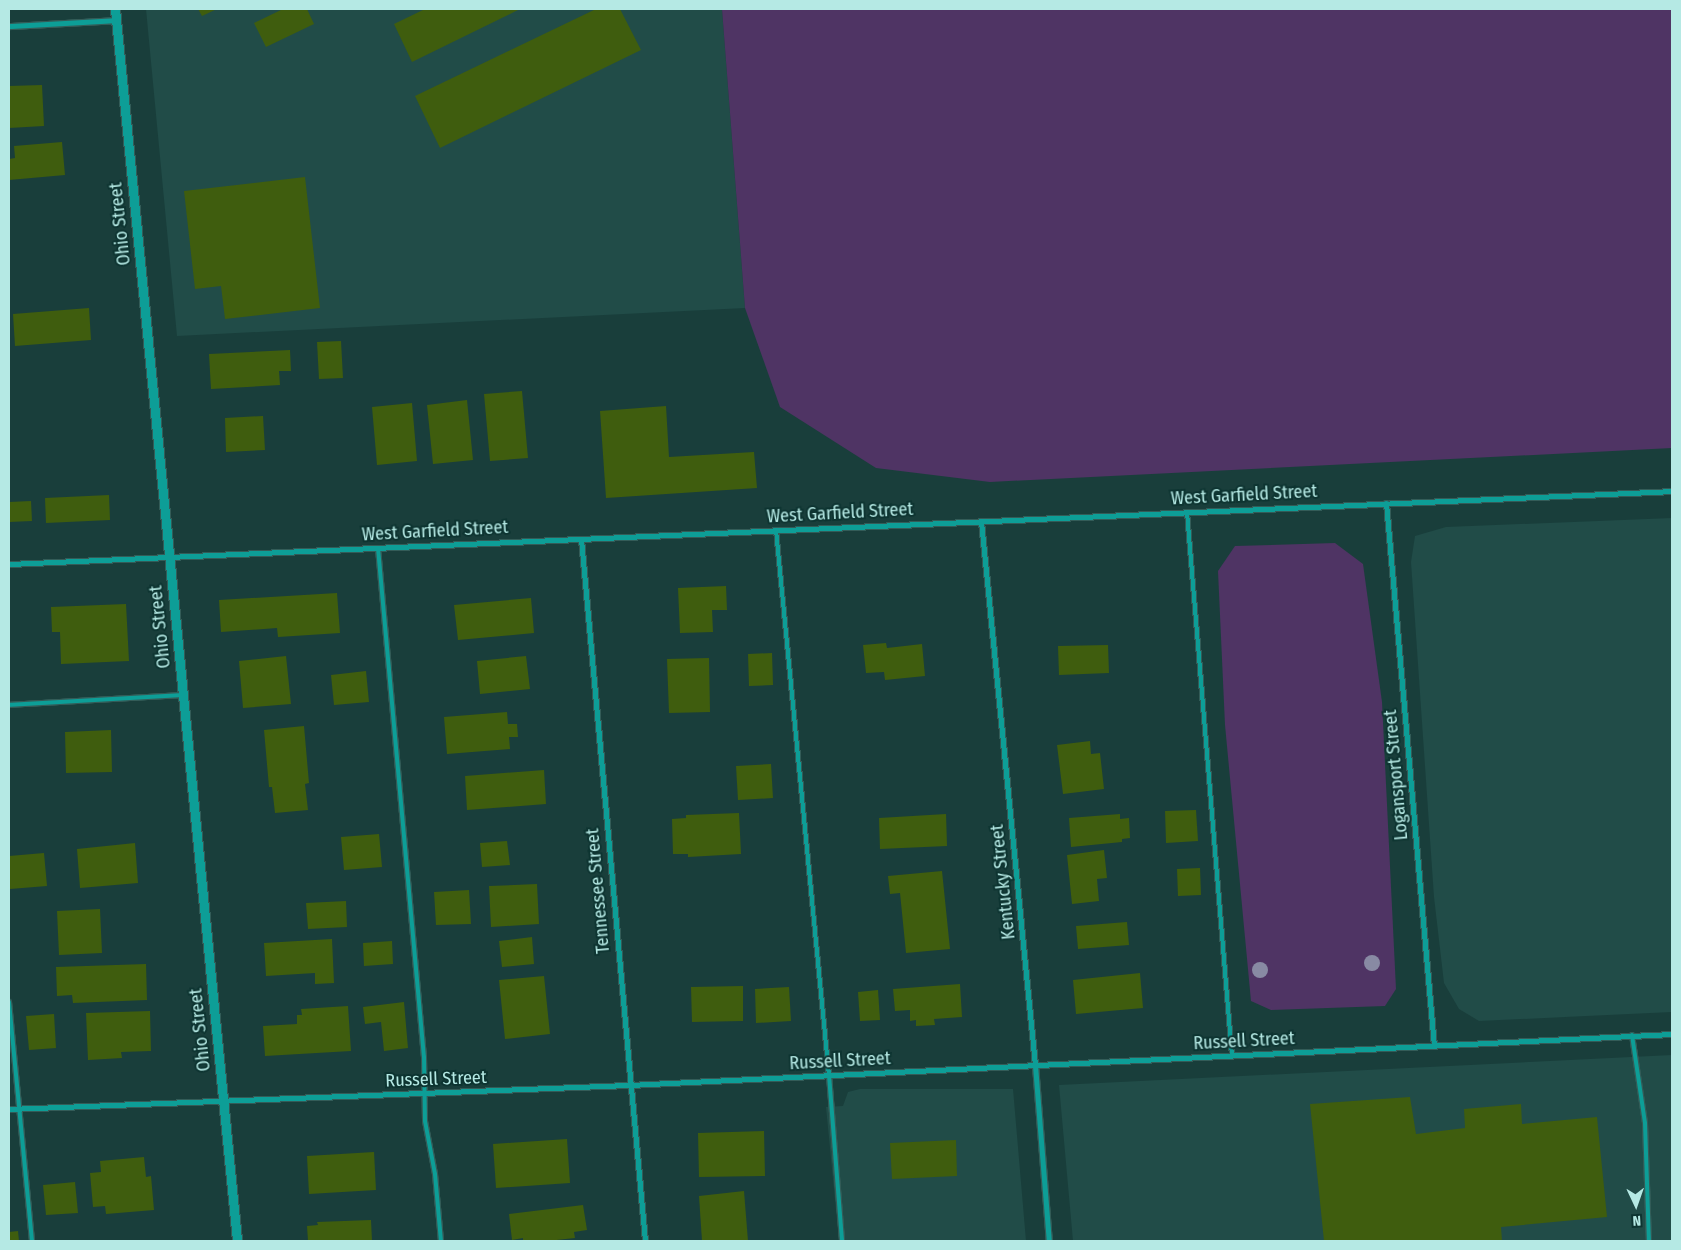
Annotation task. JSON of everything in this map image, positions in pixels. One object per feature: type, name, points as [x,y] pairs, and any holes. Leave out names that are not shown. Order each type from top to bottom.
[{"type":"street","name":"Ohio Street","points":[[115,9],[237,1241]]},
{"type":"street","points":[[9,26],[116,20]]},
{"type":"street","name":"West Garfield Street","points":[[9,564],[1672,490]]},
{"type":"street","name":"Logansport Street","points":[[1386,503],[1434,1046]]},
{"type":"street","name":"Kentucky Street","points":[[981,521],[1035,1065],[1049,1241]]},
{"type":"street","name":"Tennessee Street","points":[[582,539],[644,1241]]},
{"type":"street","name":"Russell Street","points":[[9,1109],[629,1085],[1672,1034]]},
{"type":"lane","points":[[1187,512],[1232,1056]]},
{"type":"lane","points":[[776,530],[829,1075],[842,1241]]},
{"type":"lane","points":[[378,548],[424,1057],[423,1093],[425,1121],[435,1174],[441,1241]]},
{"type":"lane","points":[[9,705],[184,695]]},
{"type":"lane","points":[[9,1002],[32,1241]]},
{"type":"lane","points":[[1632,1035],[1645,1123],[1649,1241]]},
{"type":"shaded area","points":[[146,9],[722,9],[745,308],[177,336]]},
{"type":"shaded area","points":[[722,9],[1672,9],[1672,448],[990,482],[876,468],[780,407],[745,308]]},
{"type":"shaded area","points":[[1672,518],[1672,1012],[1479,1021],[1459,1009],[1444,983],[1434,897],[1411,562],[1415,536],[1446,527]]},
{"type":"shaded area","points":[[1335,543],[1363,564],[1382,702],[1396,989],[1385,1006],[1271,1010],[1251,1001],[1225,725],[1218,571],[1235,546]]},
{"type":"shaded area","points":[[1672,1055],[1672,1241],[1073,1241],[1059,1085]]},
{"type":"shaded area","points":[[860,1089],[1013,1089],[1026,1241],[839,1241],[826,1107],[843,1106],[848,1092]]},
{"type":"building","points":[[198,9],[217,9],[202,16]]},
{"type":"building","points":[[283,9],[307,9],[314,24],[266,47],[254,23]]},
{"type":"building","points":[[425,9],[520,9],[412,62],[394,24]]},
{"type":"building","points":[[596,9],[620,9],[641,50],[440,148],[415,96]]},
{"type":"building","points":[[42,85],[44,126],[9,128],[9,86]]},
{"type":"building","points":[[62,142],[65,175],[9,180],[9,159],[15,158],[14,146]]},
{"type":"building","points":[[305,177],[320,308],[225,319],[221,286],[195,289],[184,191]]},
{"type":"building","points":[[89,308],[91,340],[15,346],[13,314]]},
{"type":"building","points":[[341,341],[343,378],[319,379],[317,342]]},
{"type":"building","points":[[290,350],[291,371],[279,371],[280,385],[211,389],[209,354]]},
{"type":"building","points":[[522,391],[528,458],[490,461],[484,394]]},
{"type":"building","points":[[467,400],[473,460],[433,464],[427,405]]},
{"type":"building","points":[[412,403],[417,461],[377,465],[372,407]]},
{"type":"building","points":[[666,406],[669,457],[754,452],[757,488],[606,498],[600,411]]},
{"type":"building","points":[[263,416],[265,450],[226,452],[225,418]]},
{"type":"building","points":[[109,495],[110,520],[46,523],[45,498]]},
{"type":"building","points":[[31,501],[32,521],[9,522],[9,502]]},
{"type":"building","points":[[726,586],[727,610],[712,610],[713,632],[680,633],[678,588]]},
{"type":"building","points":[[337,593],[340,633],[278,637],[277,628],[221,632],[219,600]]},
{"type":"building","points":[[531,598],[534,633],[458,640],[454,605]]},
{"type":"building","points":[[126,604],[129,661],[61,664],[60,632],[52,632],[51,607]]},
{"type":"building","points":[[886,643],[887,648],[922,644],[925,676],[885,680],[884,672],[866,673],[863,645]]},
{"type":"building","points":[[1108,645],[1109,673],[1059,675],[1058,646]]},
{"type":"building","points":[[772,653],[773,685],[749,686],[748,654]]},
{"type":"building","points":[[286,656],[291,704],[243,708],[239,661]]},
{"type":"building","points":[[526,656],[530,689],[480,694],[477,661]]},
{"type":"building","points":[[709,658],[710,712],[669,713],[667,659]]},
{"type":"building","points":[[366,671],[369,702],[334,705],[331,675]]},
{"type":"building","points":[[507,712],[508,724],[517,724],[518,737],[509,737],[510,749],[447,754],[444,717]]},
{"type":"building","points":[[304,726],[309,783],[305,784],[308,810],[275,813],[272,787],[269,787],[264,730]]},
{"type":"building","points":[[111,730],[112,772],[66,773],[65,732]]},
{"type":"building","points":[[1090,741],[1091,754],[1100,753],[1104,789],[1063,794],[1057,745]]},
{"type":"building","points":[[771,764],[773,798],[738,800],[736,766]]},
{"type":"building","points":[[544,770],[546,804],[467,810],[465,776]]},
{"type":"building","points":[[1196,810],[1198,841],[1166,843],[1165,811]]},
{"type":"building","points":[[739,813],[741,854],[688,857],[688,854],[673,854],[672,819],[686,818],[686,815]]},
{"type":"building","points":[[946,814],[947,846],[880,849],[879,818]]},
{"type":"building","points":[[1120,814],[1120,819],[1129,818],[1130,838],[1122,839],[1122,842],[1071,847],[1069,818]]},
{"type":"building","points":[[379,834],[382,867],[344,870],[341,837]]},
{"type":"building","points":[[507,841],[510,865],[482,867],[480,843]]},
{"type":"building","points":[[135,843],[138,883],[80,888],[77,849]]},
{"type":"building","points":[[1104,850],[1107,878],[1097,879],[1099,901],[1072,904],[1067,855]]},
{"type":"building","points":[[44,853],[47,886],[10,889],[9,856]]},
{"type":"building","points":[[1200,868],[1201,895],[1178,896],[1177,869]]},
{"type":"building","points":[[942,871],[950,949],[906,953],[900,893],[890,894],[888,876]]},
{"type":"building","points":[[537,884],[539,924],[491,927],[489,886]]},
{"type":"building","points":[[469,890],[471,924],[436,925],[434,892]]},
{"type":"building","points":[[346,901],[347,927],[308,929],[306,903]]},
{"type":"building","points":[[100,909],[102,953],[59,955],[57,911]]},
{"type":"building","points":[[1127,922],[1129,945],[1078,949],[1076,926]]},
{"type":"building","points":[[532,937],[534,964],[502,967],[499,941]]},
{"type":"building","points":[[332,939],[334,983],[315,984],[315,973],[266,976],[264,943]]},
{"type":"building","points":[[392,941],[393,964],[364,966],[363,943]]},
{"type":"building","points":[[146,964],[147,1000],[73,1003],[72,995],[57,996],[56,967]]},
{"type":"building","points":[[1140,973],[1143,1008],[1076,1014],[1073,980]]},
{"type":"building","points":[[544,976],[550,1034],[505,1039],[499,980]]},
{"type":"building","points":[[960,984],[962,1017],[934,1019],[935,1025],[916,1026],[916,1020],[910,1021],[910,1010],[895,1011],[893,989]]},
{"type":"building","points":[[743,986],[743,1021],[692,1022],[691,987]]},
{"type":"building","points":[[789,987],[791,1021],[756,1023],[755,989]]},
{"type":"building","points":[[878,990],[880,1020],[860,1021],[858,992]]},
{"type":"building","points":[[404,1002],[408,1048],[384,1051],[381,1022],[365,1024],[363,1007]]},
{"type":"building","points":[[348,1006],[351,1051],[265,1056],[263,1026],[297,1024],[297,1015],[302,1015],[301,1009]]},
{"type":"building","points":[[150,1011],[151,1051],[121,1052],[122,1058],[88,1060],[86,1013]]},
{"type":"building","points":[[54,1014],[56,1048],[29,1050],[26,1016]]},
{"type":"building","points":[[1410,1097],[1416,1134],[1465,1128],[1464,1109],[1521,1104],[1522,1124],[1597,1117],[1607,1217],[1501,1227],[1502,1241],[1324,1241],[1310,1104]]},
{"type":"building","points":[[764,1131],[765,1176],[699,1177],[698,1133]]},
{"type":"building","points":[[567,1139],[570,1183],[496,1188],[493,1144]]},
{"type":"building","points":[[956,1140],[957,1176],[892,1179],[890,1143]]},
{"type":"building","points":[[374,1152],[376,1190],[309,1194],[307,1156]]},
{"type":"building","points":[[144,1157],[146,1177],[151,1176],[154,1210],[106,1214],[105,1206],[93,1207],[90,1173],[101,1172],[100,1161]]},
{"type":"building","points":[[75,1182],[78,1213],[46,1215],[43,1185]]},
{"type":"building","points":[[744,1191],[748,1241],[702,1241],[699,1196]]},
{"type":"building","points":[[583,1205],[587,1230],[574,1232],[575,1238],[547,1241],[523,1241],[523,1238],[512,1240],[509,1214]]},
{"type":"building","points":[[371,1220],[372,1241],[308,1241],[307,1226],[318,1225],[317,1222]]},
{"type":"building","points":[[18,1231],[19,1241],[9,1241],[9,1232]]}]
